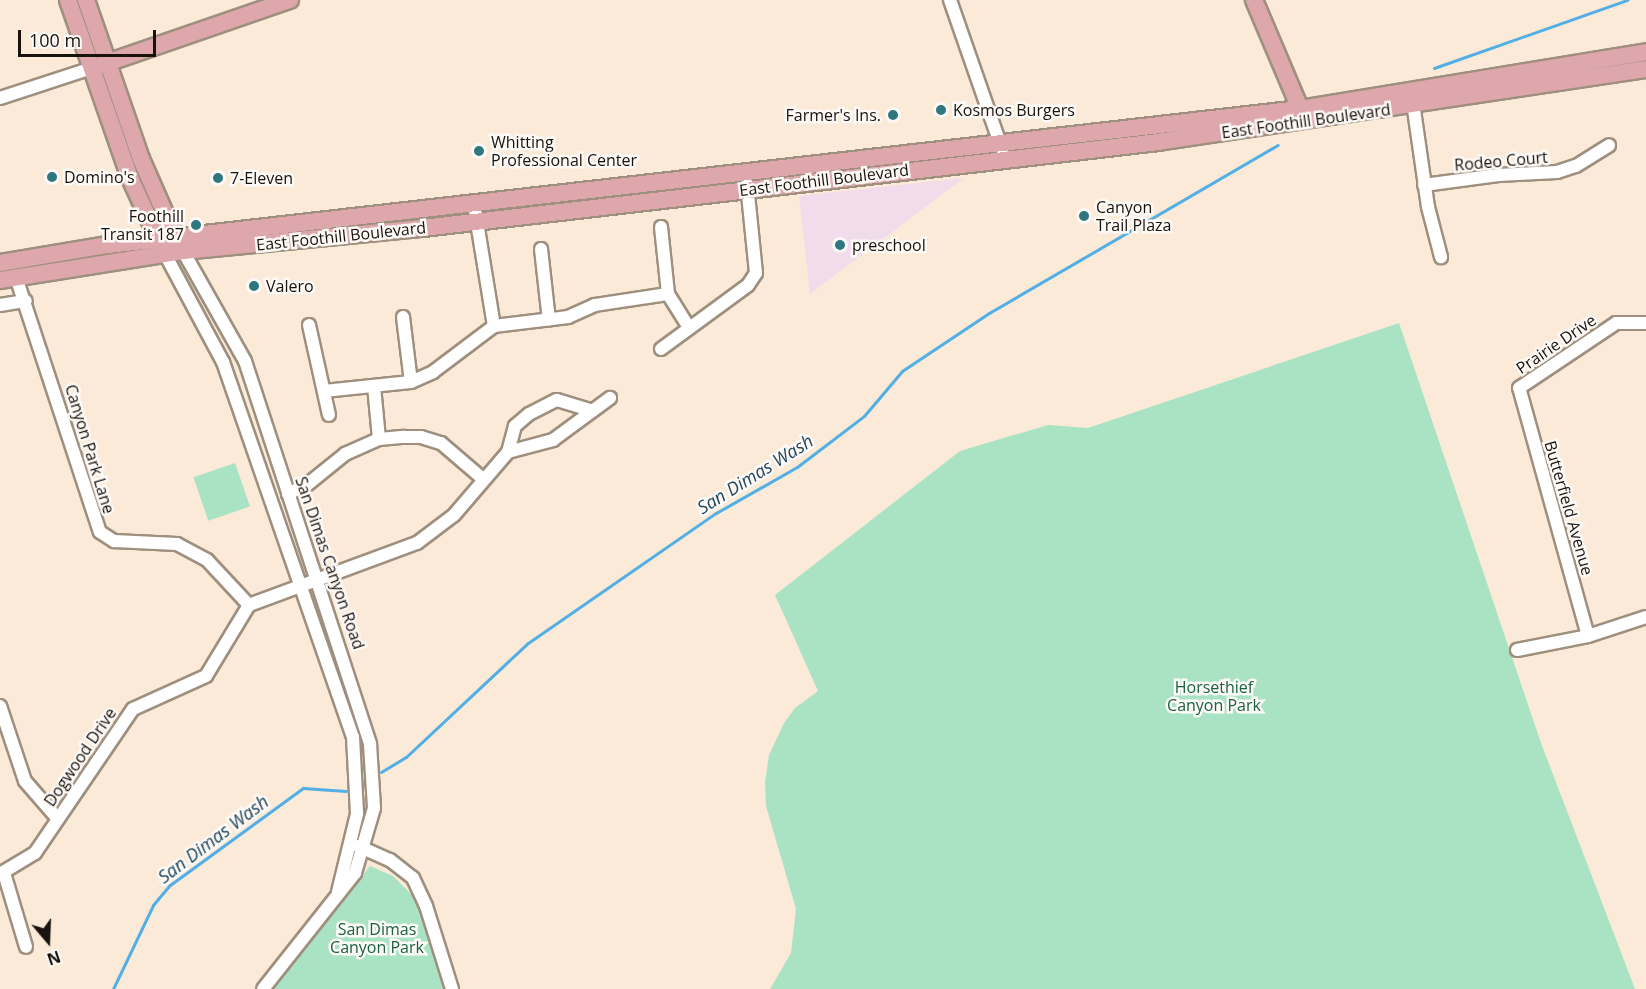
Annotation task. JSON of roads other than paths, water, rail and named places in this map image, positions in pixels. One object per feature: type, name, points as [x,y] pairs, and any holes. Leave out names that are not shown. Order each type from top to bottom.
[{"type":"main road","points":[[68,0],[99,66],[170,245]]},
{"type":"main road","points":[[86,0],[99,66]]},
{"type":"main road","points":[[99,66],[291,0]]},
{"type":"main road","points":[[1254,0],[1302,116]]},
{"type":"main road","name":"East Foothill Boulevard","points":[[1412,99],[1646,52]]},
{"type":"main road","name":"East Foothill Boulevard","points":[[8,279],[170,245],[477,222],[747,182],[1302,116],[1412,99],[1646,69]]},
{"type":"main road","name":"East Foothill Boulevard","points":[[0,263],[170,245],[474,204],[747,182]]},
{"type":"street","points":[[950,0],[1003,151]]},
{"type":"street","points":[[0,98],[99,66]]},
{"type":"street","points":[[1412,99],[1424,186],[1441,257]]},
{"type":"street","name":"Rodeo Court","points":[[1424,186],[1487,176],[1557,172],[1576,166],[1610,146]]},
{"type":"street","points":[[661,349],[748,285],[756,273],[747,182]]},
{"type":"street","points":[[474,204],[494,326]]},
{"type":"street","points":[[661,227],[668,294],[689,328]]},
{"type":"street","name":"San Dimas Canyon Road","points":[[170,245],[245,361],[370,744],[374,808],[356,873],[263,989]]},
{"type":"street","name":"San Dimas Canyon Road","points":[[170,245],[223,362],[353,737],[357,801],[353,842],[337,896]]},
{"type":"street","points":[[541,249],[549,320]]},
{"type":"street","name":"Canyon Park Lane","points":[[8,279],[26,301],[40,357],[58,396],[100,532],[114,541],[177,544],[207,560],[249,605]]},
{"type":"street","points":[[324,391],[411,381],[433,372],[494,326],[568,317],[595,305],[668,294]]},
{"type":"street","points":[[0,305],[26,301]]},
{"type":"street","points":[[402,317],[411,381]]},
{"type":"street","name":"Prairie Drive","points":[[1519,388],[1616,323],[1646,323]]},
{"type":"street","points":[[309,325],[329,415]]},
{"type":"street","points":[[374,386],[379,440]]},
{"type":"street","name":"Butterfield Avenue","points":[[1519,388],[1588,636]]},
{"type":"street","points":[[508,452],[553,440],[610,398]]},
{"type":"street","points":[[249,605],[417,543],[454,515],[483,478],[508,452],[515,426],[557,400],[592,411]]},
{"type":"street","points":[[288,494],[308,484],[345,453],[379,440],[421,437],[441,443],[483,478]]},
{"type":"street","name":"Dogwood Drive","points":[[2,873],[35,853],[133,709],[206,676],[249,605]]},
{"type":"street","points":[[1517,650],[1588,636],[1646,617]]},
{"type":"street","points":[[0,706],[25,781],[58,819]]},
{"type":"street","points":[[353,842],[390,860],[413,878],[426,906],[452,989]]},
{"type":"street","points":[[2,873],[26,947]]},
{"type":"waterway","name":"San Dimas Wash","points":[[1434,68],[1627,0]]},
{"type":"waterway","name":"San Dimas Wash","points":[[381,772],[406,757],[528,643],[716,513],[797,467],[864,416],[902,371],[989,313],[1278,145]]},
{"type":"waterway","name":"San Dimas Wash","points":[[113,989],[153,905],[170,885],[303,788],[346,791]]},
{"type":"place","name":"Kosmos Burgers","points":[[941,110]]},
{"type":"place","name":"Farmer's Ins.","points":[[893,115]]},
{"type":"place","name":"Whitting Professional Center","points":[[479,151]]},
{"type":"place","name":"Domino's","points":[[52,177]]},
{"type":"place","name":"7-Eleven","points":[[218,178]]},
{"type":"place","name":"Canyon Trail Plaza","points":[[1084,216]]},
{"type":"place","name":"Foothill Transit 187","points":[[196,225]]},
{"type":"place","name":"preschool","points":[[840,245]]},
{"type":"place","name":"Valero","points":[[254,286]]},
{"type":"park label","name":"Horsethief Canyon Park","points":[[1214,696]]},
{"type":"park label","name":"San Dimas Canyon Park","points":[[377,938]]}]
